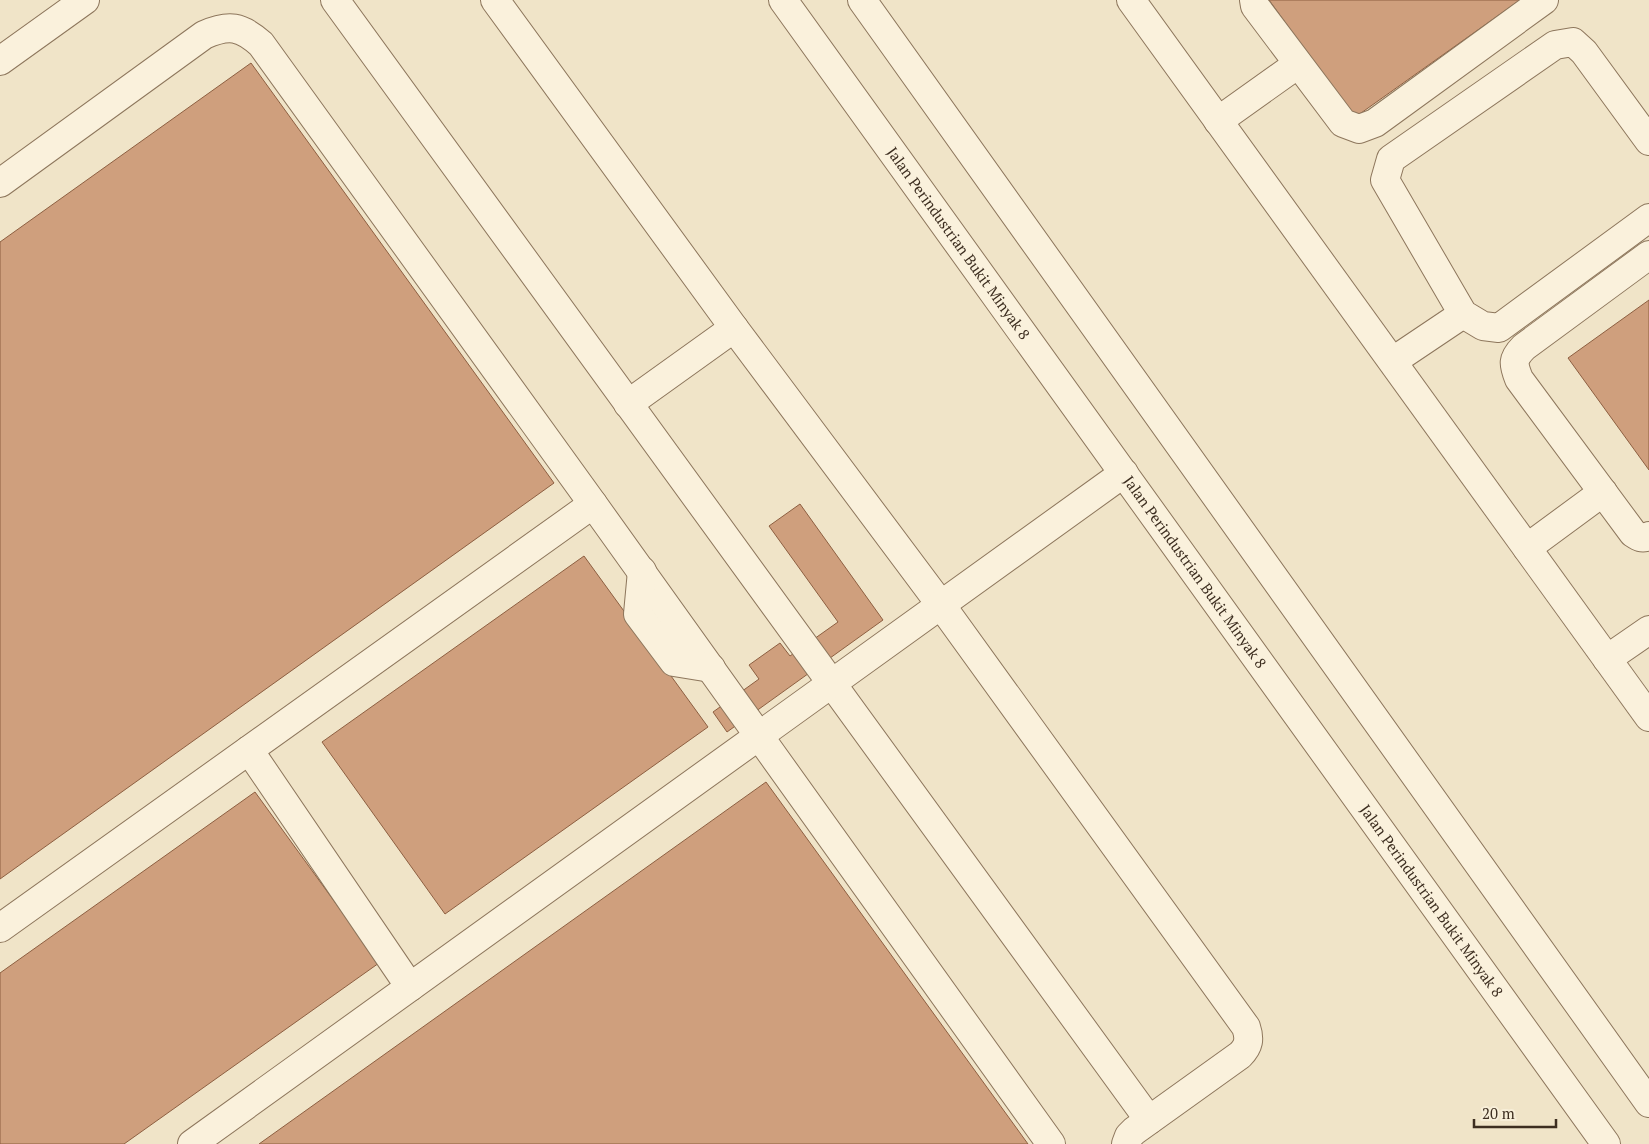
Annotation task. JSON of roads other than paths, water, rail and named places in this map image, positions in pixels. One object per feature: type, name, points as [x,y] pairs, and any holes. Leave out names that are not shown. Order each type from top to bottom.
[{"type":"street","points":[[0,61],[85,0]]},
{"type":"street","points":[[335,0],[1149,1120]]},
{"type":"street","points":[[495,0],[734,328],[941,605],[1246,1027],[1249,1042],[1246,1049],[1240,1055],[1149,1120],[1129,1136],[1126,1144]]},
{"type":"street","name":"Jalan Perindustrian Bukit Minyak 8","points":[[783,0],[1606,1144]]},
{"type":"street","points":[[862,0],[1649,1103]]},
{"type":"street","points":[[1131,0],[1649,717]]},
{"type":"street","points":[[1254,0],[1255,6],[1343,123],[1359,129],[1374,123],[1544,0]]},
{"type":"street","points":[[0,183],[204,35],[219,28],[235,28],[249,33],[261,44],[711,668],[1051,1144]]},
{"type":"street","points":[[1649,141],[1584,52],[1573,42],[1555,45],[1391,159],[1385,180],[1463,314],[1484,326],[1499,328],[1649,218]]},
{"type":"street","points":[[1218,121],[1298,64]]},
{"type":"street","points":[[1649,255],[1524,347],[1515,356],[1514,368],[1518,379],[1634,533],[1638,537],[1644,538],[1649,536]]},
{"type":"street","points":[[1393,361],[1463,314]]},
{"type":"street","points":[[628,404],[734,328]]},
{"type":"street","points":[[192,1144],[1124,473]]},
{"type":"street","points":[[1527,548],[1603,492]]},
{"type":"street","points":[[0,928],[593,504]]},
{"type":"street","points":[[1607,659],[1649,630]]},
{"type":"street","points":[[249,750],[410,987]]}]
